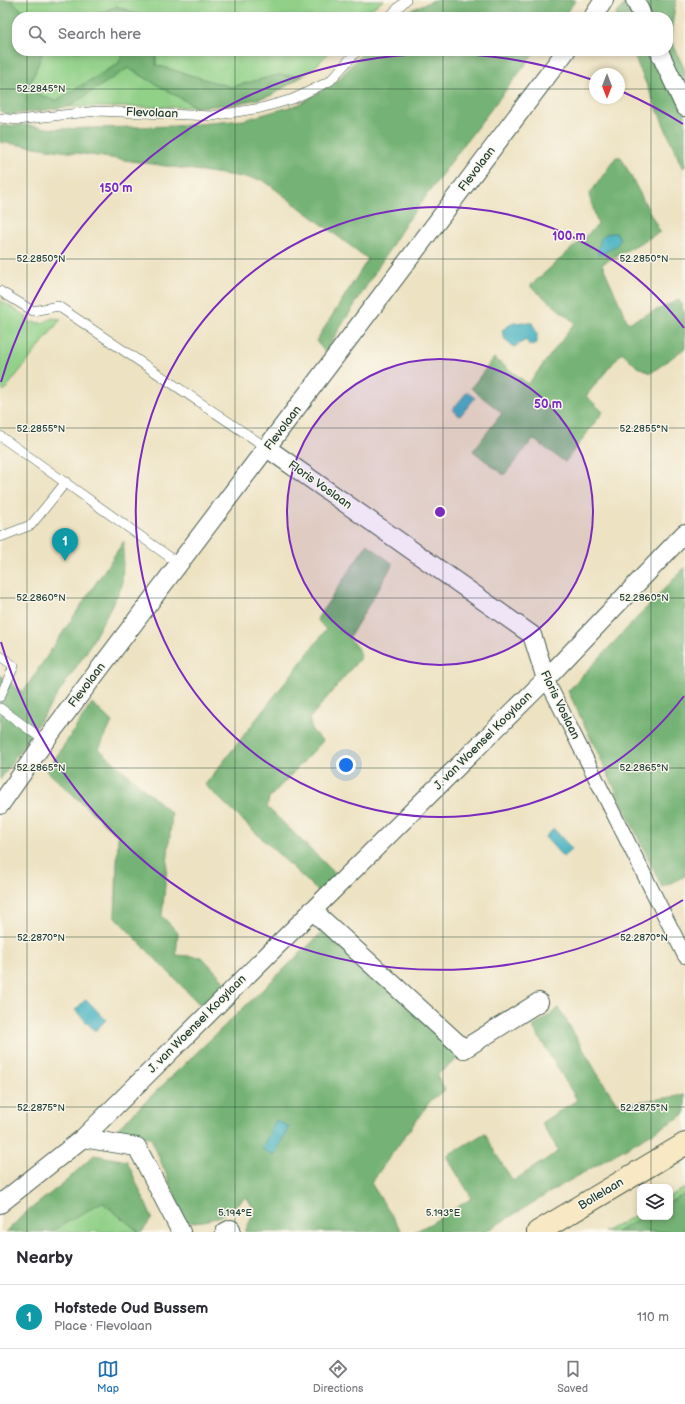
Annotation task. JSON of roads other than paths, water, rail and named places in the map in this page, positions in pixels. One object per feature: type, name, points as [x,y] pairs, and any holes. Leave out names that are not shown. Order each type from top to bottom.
[{"type":"main road","name":"Bollelaan","points":[[538,1232],[685,1144]]},
{"type":"street","points":[[596,12],[604,0]]},
{"type":"street","points":[[635,0],[641,12]]},
{"type":"street","name":"Flevolaan","points":[[0,805],[45,740],[562,56]]},
{"type":"street","points":[[661,56],[685,107]]},
{"type":"street","name":"Floris Voslaan","points":[[267,448],[532,635],[546,679],[685,956]]},
{"type":"street","name":"J. van Woensel Kooylaan","points":[[0,1204],[83,1138],[546,679],[685,533]]},
{"type":"street","points":[[312,910],[464,1049],[539,1002]]},
{"type":"street","points":[[83,1138],[137,1146],[181,1232]]},
{"type":"lane","points":[[394,12],[406,0]]},
{"type":"lane","name":"Flevolaan","points":[[0,118],[18,120],[97,111],[212,116],[261,108],[293,99],[330,81],[352,56]]},
{"type":"lane","points":[[0,291],[33,311],[58,306],[267,448]]},
{"type":"lane","points":[[0,436],[178,563]]},
{"type":"lane","points":[[0,537],[31,525],[66,482]]},
{"type":"lane","points":[[0,656],[14,666],[0,697]]},
{"type":"lane","points":[[0,708],[45,740]]},
{"type":"water","points":[[617,233],[620,240],[618,244],[602,255],[598,255],[600,240],[606,234]]},
{"type":"water","points":[[513,323],[532,323],[537,333],[537,343],[530,346],[526,340],[514,347],[509,344],[503,336],[502,330]]},
{"type":"water","points":[[467,392],[475,398],[460,416],[452,410]]},
{"type":"water","points":[[554,829],[572,849],[563,857],[545,837]]},
{"type":"water","points":[[86,999],[106,1020],[95,1031],[75,1010]]},
{"type":"water","points":[[276,1120],[289,1127],[274,1155],[262,1149]]},
{"type":"place","name":"Hofstede Oud Bussem","points":[[65,561]]}]
